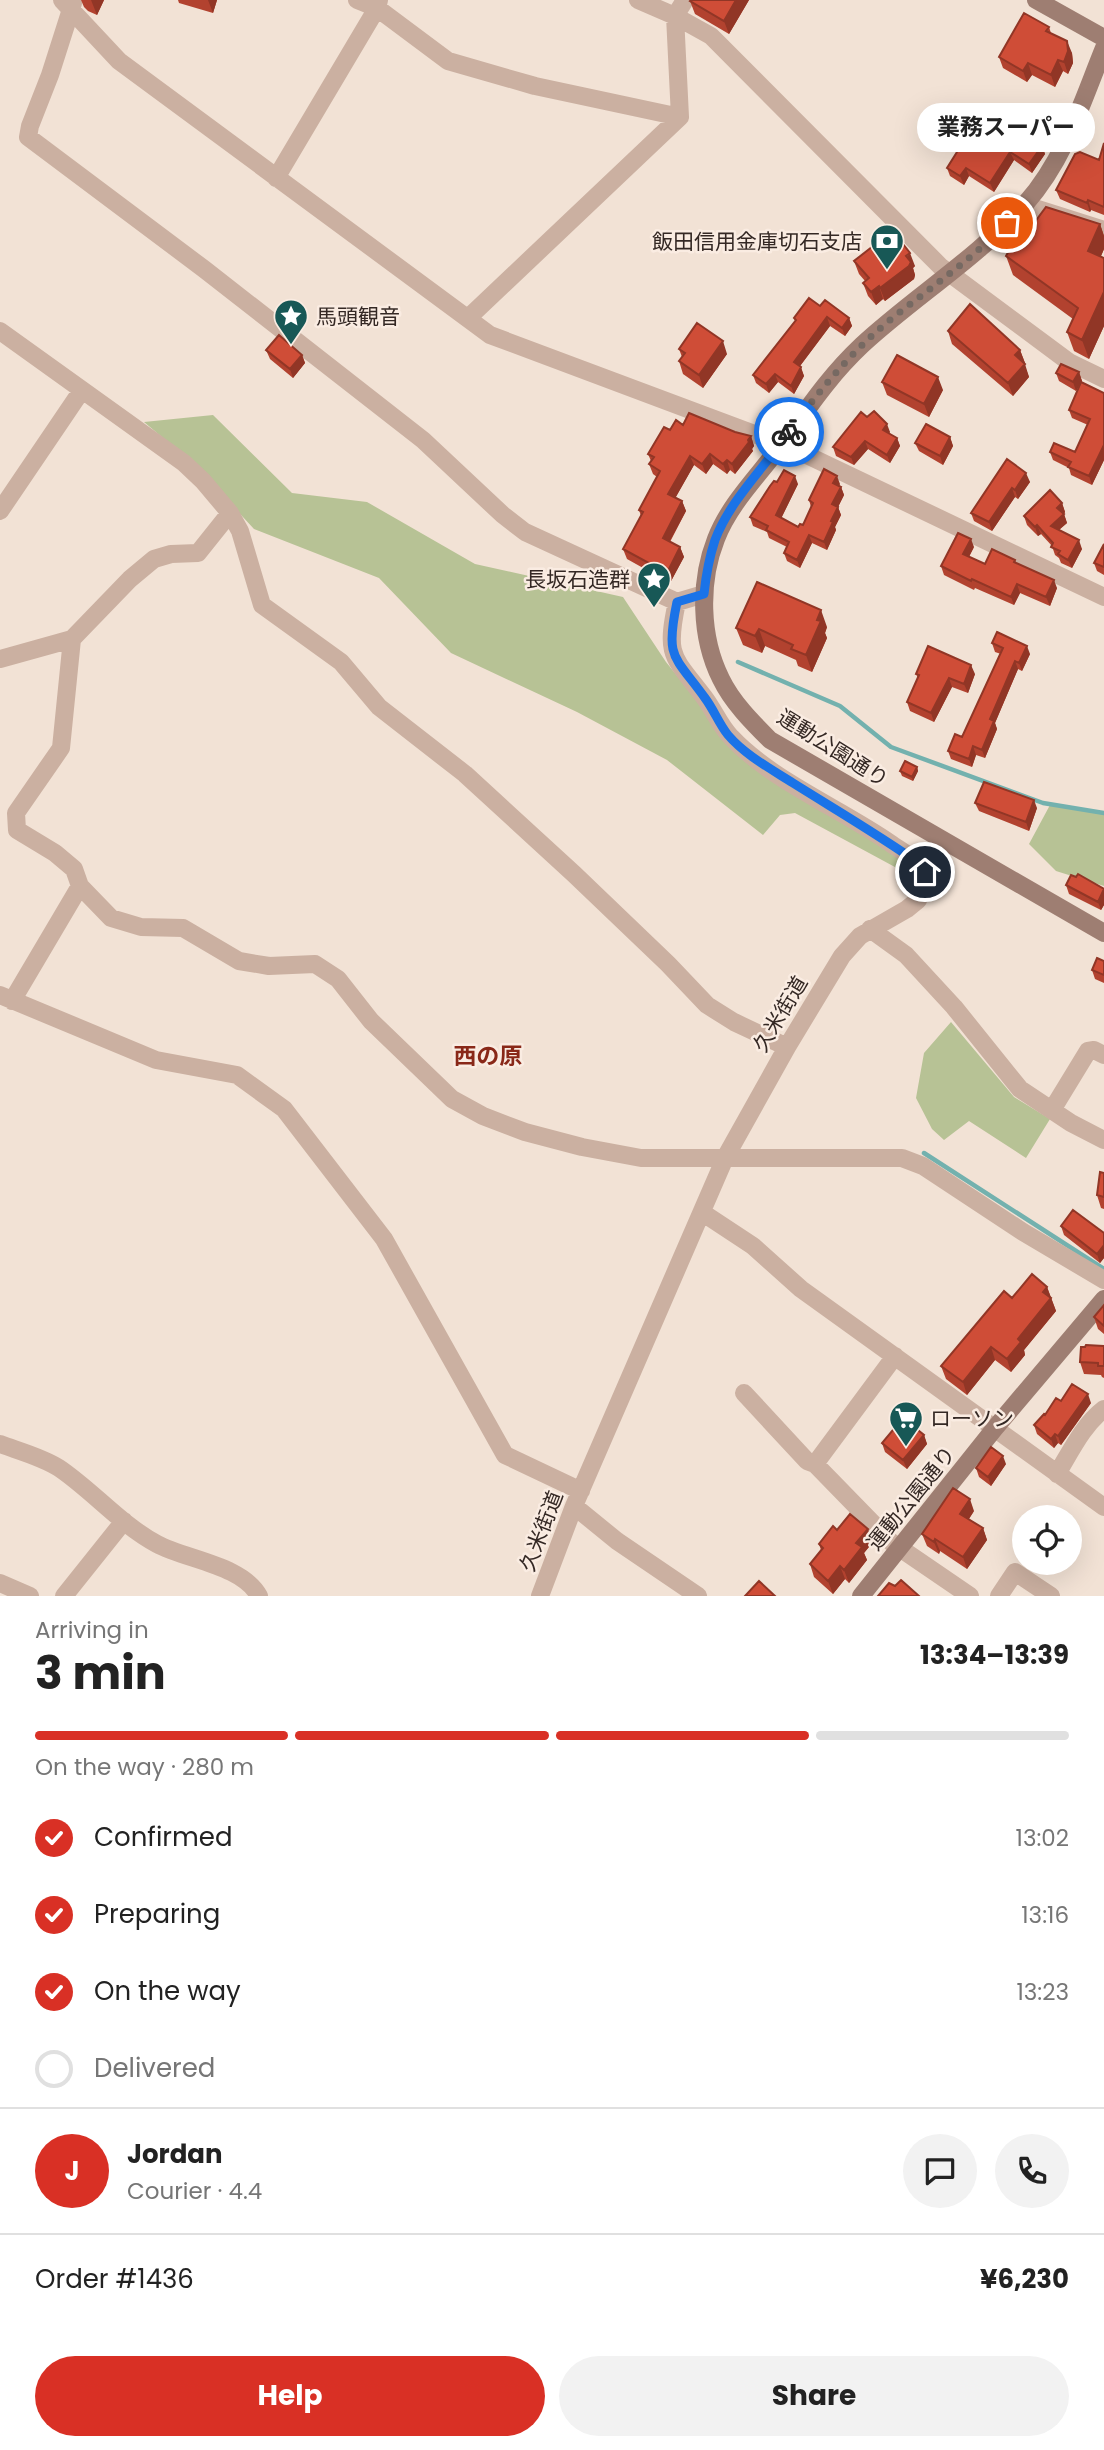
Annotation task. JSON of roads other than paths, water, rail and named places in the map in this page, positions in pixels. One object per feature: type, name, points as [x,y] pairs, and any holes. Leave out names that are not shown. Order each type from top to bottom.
[{"type":"street","points":[[357,0],[378,4],[448,61],[536,86],[680,117]]},
{"type":"street","points":[[638,0],[680,8],[950,275],[1069,362],[1104,379]]},
{"type":"street","points":[[1036,0],[1104,38]]},
{"type":"street","points":[[68,3],[119,61],[490,335],[781,445],[1104,597]]},
{"type":"street","points":[[68,3],[50,75],[28,137],[204,269],[415,435],[525,532],[677,602],[704,594]]},
{"type":"street","points":[[276,178],[378,4]]},
{"type":"street","points":[[468,318],[680,117],[680,8]]},
{"type":"street","name":"運動公園通り","points":[[1104,48],[1064,146],[1048,177],[989,242],[890,321],[832,375],[730,511],[716,538],[708,565],[704,594],[706,628],[721,679],[752,723],[770,740],[1104,933]]},
{"type":"street","points":[[1035,208],[1104,230]]},
{"type":"street","points":[[0,331],[184,463],[203,481],[230,513],[240,531],[262,605],[341,662],[379,708],[466,774],[574,874],[707,1004],[734,1022],[787,1047]]},
{"type":"street","points":[[0,511],[82,390]]},
{"type":"street","points":[[0,659],[72,639],[130,579],[154,559],[171,554],[198,553],[230,513]]},
{"type":"street","name":"久米街道","points":[[540,1596],[577,1499],[725,1158],[842,956],[860,936],[918,900],[926,879],[920,864],[870,829],[748,754],[728,735],[706,698],[676,660],[671,626],[677,602]]},
{"type":"street","points":[[72,639],[61,748],[16,813],[16,830],[55,853],[74,869],[80,886],[111,918],[141,927],[183,928],[239,961],[269,966],[315,964],[338,979],[371,1021],[452,1099],[483,1116],[525,1132],[582,1147],[641,1158],[902,1158],[923,1166],[1023,1232],[1104,1280]]},
{"type":"street","points":[[80,886],[6,998],[156,1060],[237,1075],[284,1109],[384,1239],[505,1455],[577,1499],[617,1541],[698,1596]]},
{"type":"street","points":[[870,929],[914,963],[954,1007],[1020,1089],[1071,1123],[1104,1140]]},
{"type":"street","points":[[1052,1110],[1088,1051],[1094,1050],[1104,1055]]},
{"type":"street","points":[[703,1213],[753,1245],[800,1289],[1104,1507]]},
{"type":"street","name":"運動公園通り","points":[[861,1596],[1104,1299]]},
{"type":"street","points":[[815,1464],[895,1356]]},
{"type":"street","points":[[744,1393],[807,1461],[815,1464],[891,1542],[970,1596]]},
{"type":"street","points":[[1057,1474],[1093,1417],[1104,1409]]},
{"type":"street","points":[[2,1448],[58,1468],[157,1544],[213,1565],[252,1584],[259,1596]]},
{"type":"street","points":[[64,1596],[124,1521]]},
{"type":"street","points":[[999,1596],[1015,1572],[1051,1596]]},
{"type":"street","points":[[0,1583],[30,1596]]},
{"type":"waterway","points":[[738,662],[840,706],[891,747],[1043,803],[1104,813]]},
{"type":"waterway","points":[[924,1153],[1104,1269]]},
{"type":"place","name":"業務スーパー","points":[[1007,223]]},
{"type":"place","name":"飯田信用金庫切石支店","points":[[887,271]]},
{"type":"place","name":"馬頭観音","points":[[291,346]]},
{"type":"place","name":"長坂石造群","points":[[654,609]]},
{"type":"place","name":"ローソン","points":[[906,1448]]},
{"type":"district","name":"西の原","points":[[488,1056]]}]
